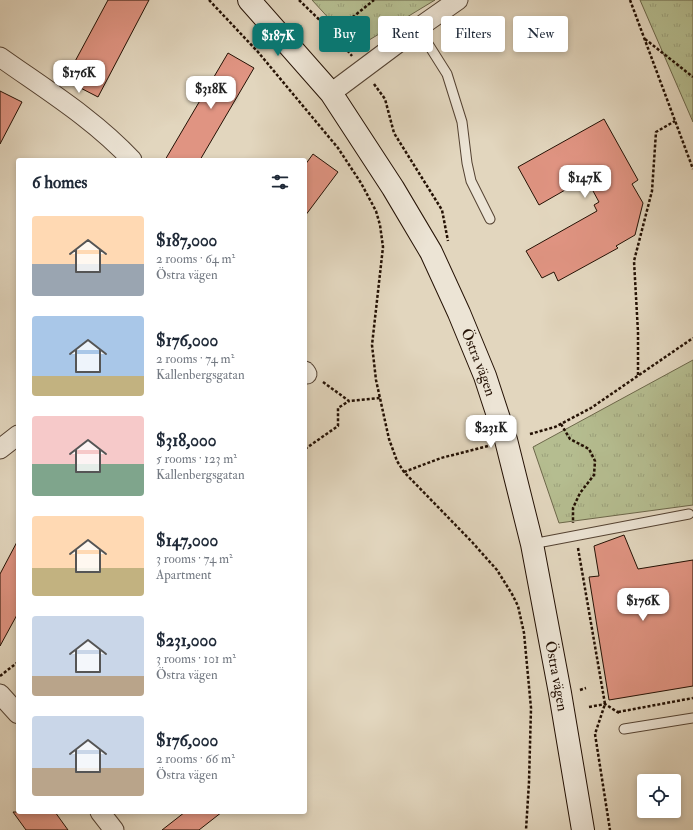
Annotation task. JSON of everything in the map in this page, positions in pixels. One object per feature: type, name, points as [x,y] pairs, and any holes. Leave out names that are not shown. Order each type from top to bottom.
[{"type":"main road","name":"Östra vägen","points":[[249,0],[331,93],[393,188],[427,246],[459,313],[485,376],[504,433],[519,486],[532,544],[560,693],[583,830]]},
{"type":"street","points":[[433,18],[458,0]]},
{"type":"street","points":[[331,93],[385,52]]},
{"type":"street","points":[[0,57],[80,114],[130,158]]},
{"type":"street","points":[[0,449],[16,437]]},
{"type":"street","points":[[0,694],[16,712]]},
{"type":"street","points":[[102,814],[114,830]]},
{"type":"lane","points":[[433,52],[447,74],[462,122],[467,163],[471,181],[490,219]]},
{"type":"lane","points":[[532,544],[689,514]]},
{"type":"lane","points":[[624,729],[693,718]]},
{"type":"path","points":[[209,0],[258,52],[338,148],[361,182],[376,211],[380,224],[383,247],[372,346],[376,380],[389,439],[404,472],[497,570],[518,606],[524,633],[531,708],[526,830]]},
{"type":"path","points":[[299,0],[319,20]]},
{"type":"path","points":[[354,16],[374,0]]},
{"type":"path","points":[[630,0],[693,169]]},
{"type":"path","points":[[644,38],[693,77]]},
{"type":"path","points":[[349,52],[363,68]]},
{"type":"path","points":[[638,375],[638,332],[634,261],[652,191],[656,132],[675,121]]},
{"type":"path","points":[[530,434],[561,424],[603,400],[693,338]]},
{"type":"path","points":[[307,374],[324,383],[349,401]]},
{"type":"path","points":[[307,448],[338,426],[338,408],[349,401],[380,398]]},
{"type":"path","points":[[561,424],[570,439],[589,449],[595,461],[594,475],[580,493],[573,508],[573,523],[605,704],[595,734],[610,830]]},
{"type":"path","points":[[404,472],[441,458],[495,444]]},
{"type":"path","points":[[0,676],[16,664]]},
{"type":"path","points":[[580,690],[586,688]]},
{"type":"path","points":[[618,712],[693,698]]},
{"type":"path","points":[[589,706],[605,704],[618,712],[624,729]]},
{"type":"green space","points":[[312,0],[435,0],[409,16],[378,16],[378,35],[370,39],[370,16],[327,16]]},
{"type":"green space","points":[[640,0],[693,0],[693,122]]},
{"type":"green space","points":[[693,360],[693,505],[559,523],[533,447]]},
{"type":"building","points":[[108,0],[149,0],[98,97],[65,80]]},
{"type":"building","points":[[228,53],[254,68],[201,158],[166,158]]},
{"type":"building","points":[[0,91],[22,102],[0,144]]},
{"type":"building","points":[[604,119],[638,180],[632,184],[643,203],[635,235],[616,246],[618,248],[558,281],[554,272],[542,278],[526,251],[597,211],[594,205],[599,202],[586,178],[539,205],[518,167]]},
{"type":"building","points":[[313,154],[338,172],[307,213],[307,162]]},
{"type":"building","points":[[624,535],[638,569],[693,560],[693,686],[609,700],[589,577],[599,576],[594,546]]},
{"type":"building","points":[[16,544],[16,617],[0,646],[0,574]]},
{"type":"building","points":[[13,812],[16,812],[16,814],[56,814],[68,830],[26,830]]},
{"type":"building","points":[[182,814],[219,814],[199,830],[162,830]]}]
